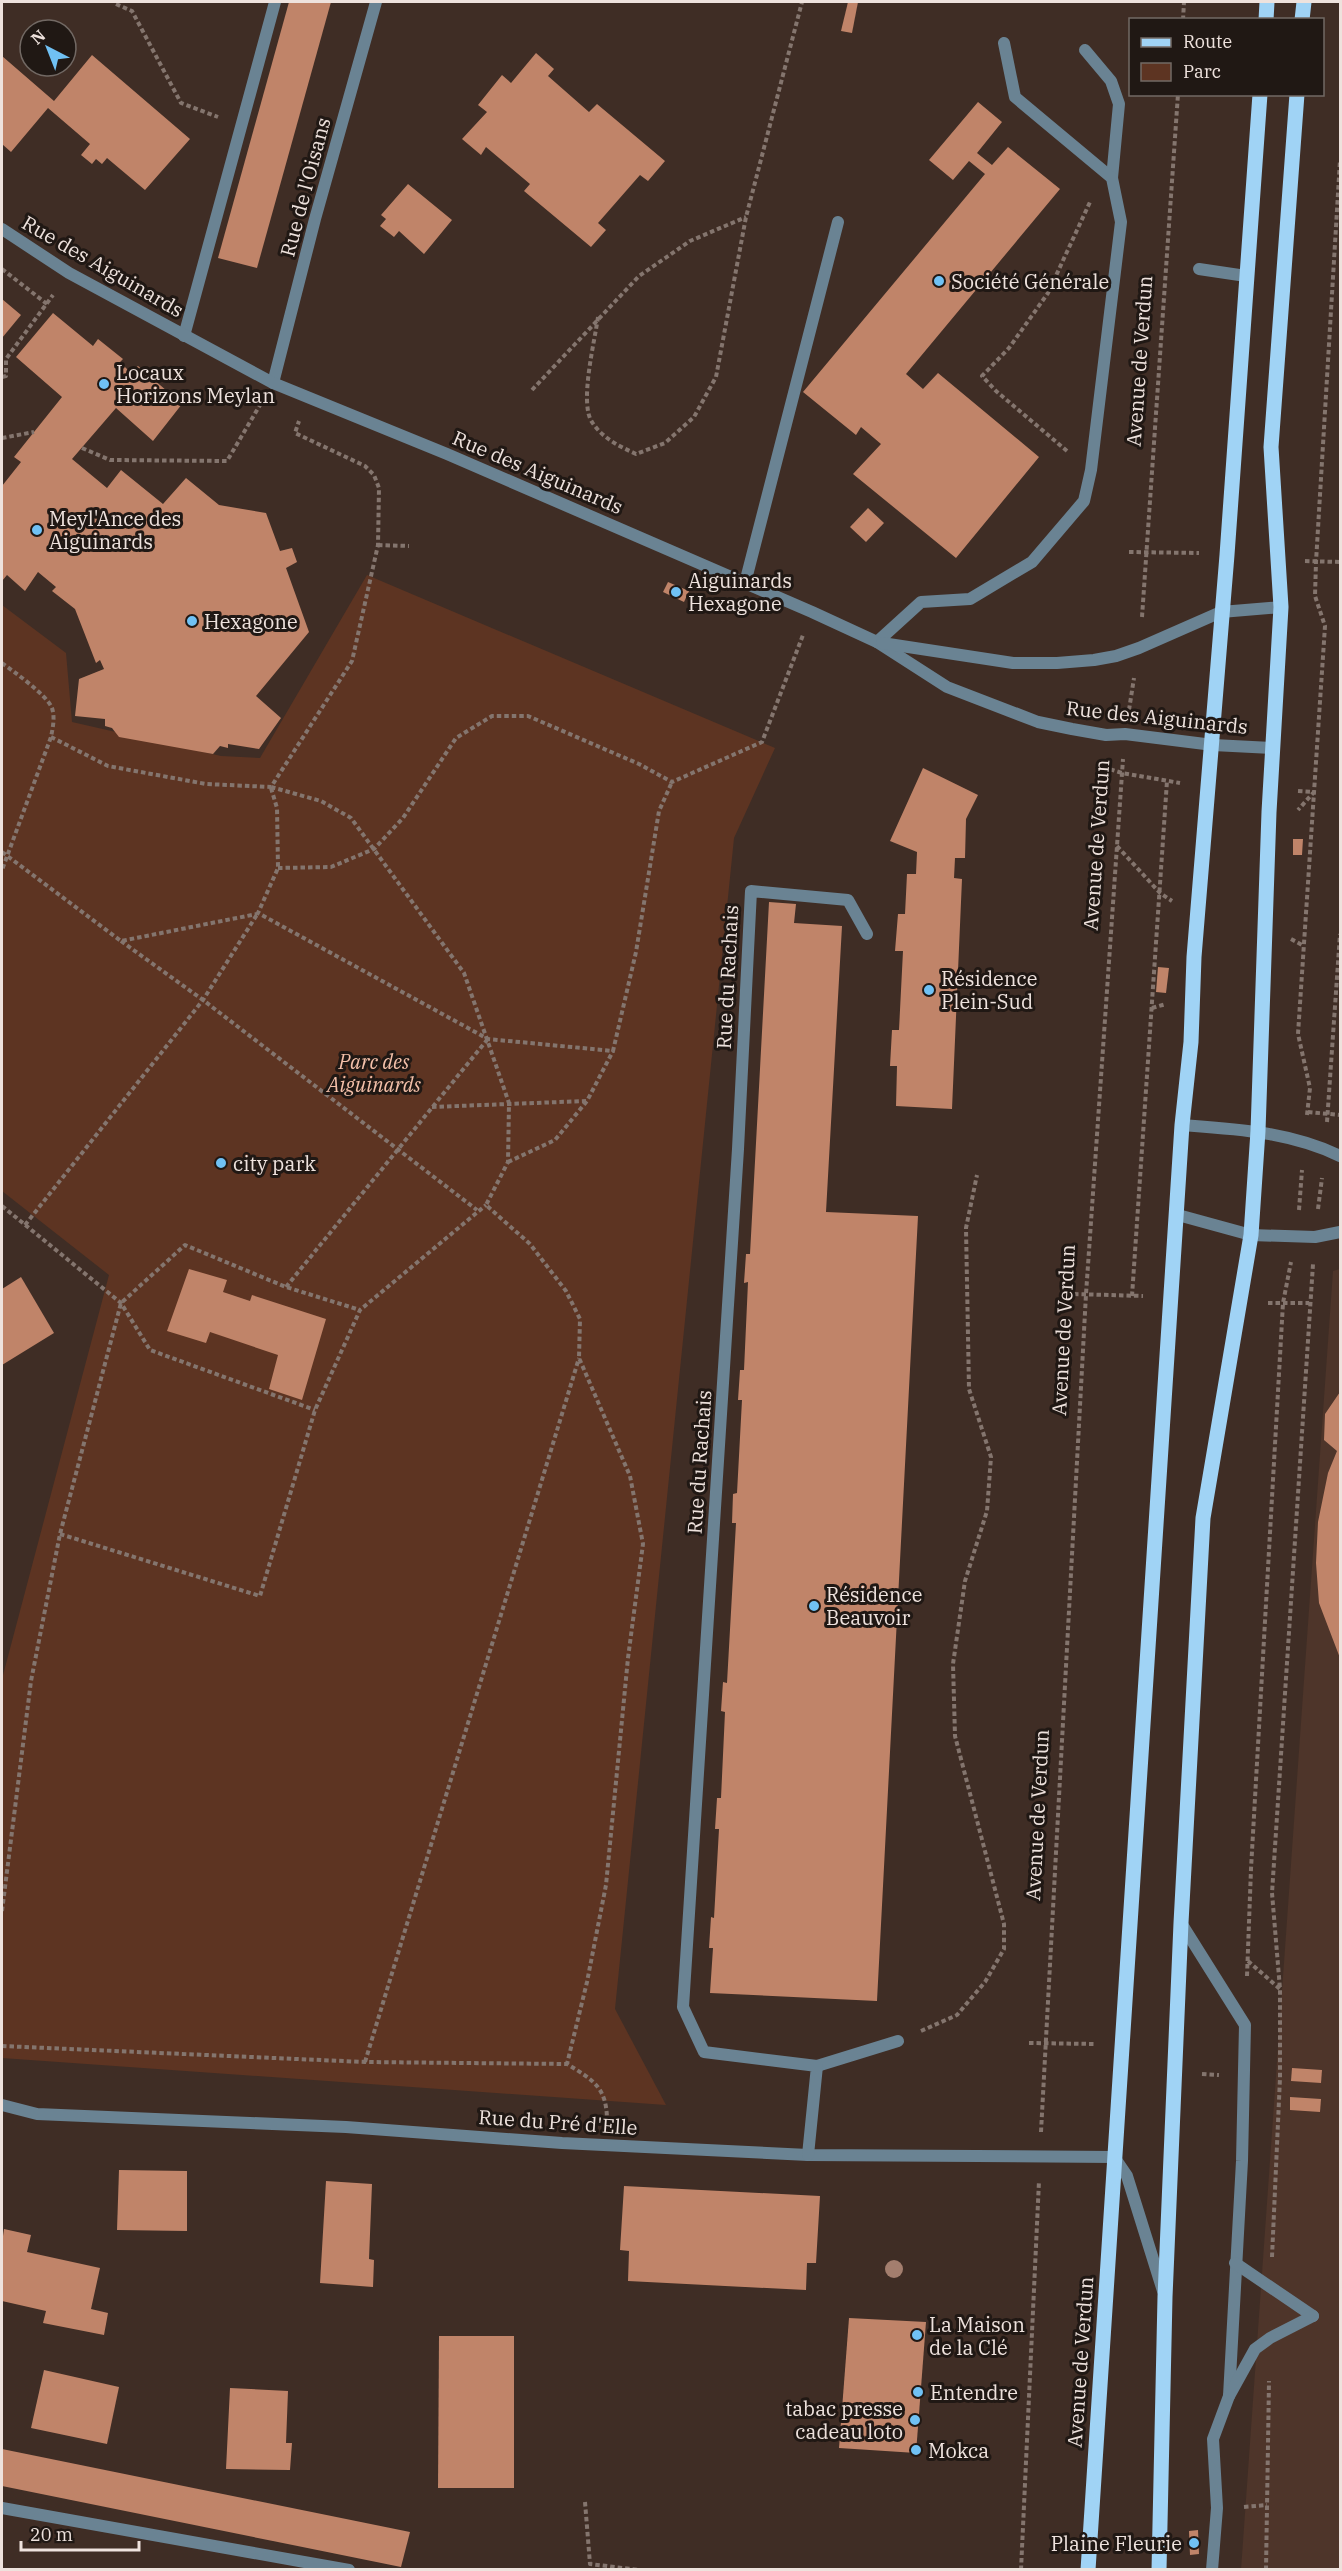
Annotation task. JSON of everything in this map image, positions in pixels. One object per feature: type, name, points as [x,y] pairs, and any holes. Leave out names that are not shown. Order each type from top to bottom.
[{"type":"main road","points":[[1266,18],[1267,2]]},
{"type":"main road","points":[[1302,18],[1304,2]]},
{"type":"main road","name":"Avenue de Verdun","points":[[1089,2570],[1182,1125],[1229,534],[1260,96]]},
{"type":"main road","points":[[1159,2570],[1165,2297],[1181,1923],[1203,1518],[1251,1235],[1258,1131],[1272,748],[1281,607],[1271,447],[1297,96]]},
{"type":"street","name":"Rue des Aiguinards","points":[[184,336],[275,2]]},
{"type":"street","name":"Rue de l'Oisans","points":[[273,382],[315,219],[376,2]]},
{"type":"street","points":[[1004,43],[1015,97],[1112,177]]},
{"type":"street","points":[[877,642],[921,602],[970,599],[1032,562],[1084,501],[1091,470],[1121,222],[1112,177],[1119,104],[1111,81],[1085,50]]},
{"type":"street","points":[[745,583],[838,222]]},
{"type":"street","name":"Rue des Aiguinards","points":[[2,229],[69,273],[273,382],[812,612],[877,642],[947,687],[1054,726],[1106,735],[1125,734],[1272,748]]},
{"type":"street","points":[[1199,269],[1246,276]]},
{"type":"street","name":"Rue des Aiguinards","points":[[877,642],[1012,663],[1094,660],[1139,648],[1221,612],[1281,607]]},
{"type":"street","name":"Rue du Rachais","points":[[867,934],[848,900],[751,891],[738,1149],[683,2007],[704,2052],[818,2066],[898,2041]]},
{"type":"street","points":[[1182,1125],[1258,1131],[1305,1141],[1341,1156]]},
{"type":"street","points":[[1178,1215],[1251,1235],[1315,1237],[1341,1232]]},
{"type":"street","points":[[1181,1923],[1245,2025],[1242,2161],[1229,2396]]},
{"type":"street","points":[[808,2155],[818,2066]]},
{"type":"street","name":"Rue du Pré d'Elle","points":[[2,2105],[37,2114],[345,2127],[808,2155],[1114,2157]]},
{"type":"street","points":[[1114,2157],[1127,2176],[1165,2297]]},
{"type":"street","points":[[1212,2570],[1217,2508],[1213,2439],[1229,2396],[1255,2349],[1270,2338],[1313,2316],[1235,2263]]},
{"type":"street","points":[[2,2508],[349,2570]]},
{"type":"path","points":[[598,317],[586,393],[590,421],[611,442],[636,454],[665,443],[694,417],[716,377],[746,217],[802,2]]},
{"type":"path","points":[[1183,18],[1184,2]]},
{"type":"path","points":[[116,4],[132,11],[181,103],[192,109]]},
{"type":"path","name":"Avenue de Verdun","points":[[1021,2570],[1040,2157],[1086,1294],[1125,734],[1139,648],[1148,551],[1178,96]]},
{"type":"path","points":[[1247,1977],[1283,1304],[1296,1236],[1311,1088],[1298,1034],[1325,626],[1315,596],[1316,562],[1341,160]]},
{"type":"path","points":[[1091,470],[996,391],[982,376],[1009,348],[1048,293],[1091,198],[1112,177]]},
{"type":"path","points":[[532,390],[598,317],[639,276],[681,247],[746,217]]},
{"type":"path","points":[[2,269],[47,304]]},
{"type":"path","points":[[2,377],[6,376],[6,359],[52,296]]},
{"type":"path","points":[[82,447],[110,460],[227,461],[273,382]]},
{"type":"path","points":[[25,1225],[203,1000],[258,914],[278,867],[277,808],[271,787],[352,661],[378,545],[379,489],[374,475],[365,466],[295,433],[309,397]]},
{"type":"path","points":[[2,438],[34,432]]},
{"type":"path","points":[[378,545],[409,546]]},
{"type":"path","points":[[1130,552],[1148,551]]},
{"type":"path","points":[[508,1162],[555,1140],[587,1101],[613,1051],[636,952],[660,811],[672,782],[762,742],[812,612]]},
{"type":"path","points":[[2,663],[45,698],[52,708],[54,722],[51,737],[2,870]]},
{"type":"path","points":[[278,867],[331,867],[374,849],[403,818],[456,738],[492,716],[528,716],[639,764],[672,782]]},
{"type":"path","points":[[51,737],[108,766],[206,784],[271,787],[321,801],[351,818],[464,973],[509,1103],[508,1162],[486,1204],[360,1310],[315,1410],[260,1596],[60,1534]]},
{"type":"path","points":[[1132,1296],[1167,781]]},
{"type":"path","points":[[1118,846],[1160,893]]},
{"type":"path","points":[[2,852],[203,1000],[477,1210]]},
{"type":"path","points":[[121,941],[258,914],[488,1039],[613,1051]]},
{"type":"path","points":[[1280,2078],[1280,1989],[1272,1893],[1315,1237],[1325,1149],[1341,934]]},
{"type":"path","points":[[286,1287],[488,1039]]},
{"type":"path","points":[[431,1107],[587,1101]]},
{"type":"path","points":[[1308,1112],[1341,1114]]},
{"type":"path","points":[[898,2041],[957,2015],[985,1982],[1004,1949],[1005,1924],[955,1736],[953,1664],[965,1581],[987,1511],[991,1457],[969,1389],[966,1228],[977,1175]]},
{"type":"path","points":[[365,2062],[579,1358],[580,1319],[566,1291],[530,1244],[486,1204]]},
{"type":"path","points":[[2,1206],[121,1303],[150,1350],[315,1410]]},
{"type":"path","points":[[2,1911],[31,1680],[60,1534],[121,1303],[185,1245],[286,1287],[360,1310]]},
{"type":"path","points":[[567,2064],[587,1982],[606,1885],[628,1658],[643,1544],[630,1476],[579,1358]]},
{"type":"path","points":[[1247,1961],[1280,1989]]},
{"type":"path","points":[[2,2046],[365,2062],[567,2064],[594,2080],[603,2092],[607,2112],[607,2144]]},
{"type":"path","points":[[585,2502],[590,2570]]},
{"type":"path","points":[[590,2564],[639,2570]]},
{"type":"shaded area","points":[[1340,1269],[1340,2569],[1241,2570],[1333,1271]]},
{"type":"green space","name":"Parc des Aiguinards","points":[[367,575],[775,748],[734,838],[615,2009],[666,2105],[2,2058],[2,1679],[109,1275],[2,1191],[2,605],[66,653],[72,722],[221,756],[260,758]]},
{"type":"building","points":[[289,2],[331,2],[257,268],[218,258]]},
{"type":"building","points":[[848,2],[858,2],[852,33],[841,31]]},
{"type":"building","points":[[536,53],[554,69],[548,76],[589,112],[597,104],[665,161],[648,181],[640,175],[598,223],[606,230],[591,247],[524,191],[530,184],[486,147],[481,155],[462,139],[487,112],[478,105],[502,75],[511,83]]},
{"type":"building","points":[[92,55],[190,139],[145,190],[107,158],[102,164],[96,159],[92,164],[81,155],[90,144],[48,108],[11,152],[2,144],[2,56],[18,70],[18,78],[27,78],[54,101],[73,78],[78,78],[78,72]]},
{"type":"building","name":"Société Générale","points":[[978,102],[1002,122],[977,153],[992,165],[1008,147],[1060,189],[906,374],[923,389],[938,373],[1039,457],[956,558],[853,474],[881,444],[861,427],[856,435],[803,392],[985,174],[969,161],[953,180],[929,160]]},
{"type":"building","points":[[408,184],[452,220],[424,254],[399,231],[394,237],[380,226],[386,219],[381,215]]},
{"type":"building","points":[[2,299],[21,315],[2,338]]},
{"type":"building","name":"Hexagone","points":[[53,313],[93,346],[98,339],[123,359],[120,362],[130,372],[138,366],[182,404],[153,441],[116,408],[72,459],[107,488],[121,470],[163,504],[186,478],[219,505],[266,513],[280,551],[292,548],[297,562],[286,568],[309,632],[256,696],[281,718],[259,749],[228,744],[228,748],[220,746],[213,754],[119,737],[112,728],[105,726],[105,719],[75,716],[79,679],[104,669],[100,660],[96,663],[75,609],[52,591],[56,587],[38,572],[25,591],[7,575],[2,581],[2,486],[21,462],[14,457],[62,397],[16,357]]},
{"type":"building","points":[[868,508],[884,523],[866,542],[850,527]]},
{"type":"building","name":"Aiguinards Hexagone","points":[[668,582],[689,591],[684,602],[663,592]]},
{"type":"building","name":"Résidence Plein-Sud","points":[[923,768],[978,795],[966,819],[965,858],[955,858],[954,878],[962,879],[952,1109],[896,1106],[897,1066],[890,1066],[892,1030],[899,1030],[903,951],[895,951],[898,914],[905,914],[907,874],[916,874],[917,852],[890,841]]},
{"type":"building","points":[[1293,839],[1303,839],[1302,855],[1293,855]]},
{"type":"building","name":"Résidence Beauvoir","points":[[769,902],[796,904],[794,923],[842,926],[826,1212],[918,1216],[877,2001],[710,1993],[713,1948],[709,1948],[711,1917],[714,1918],[719,1829],[715,1829],[717,1798],[721,1798],[725,1712],[721,1711],[723,1682],[727,1683],[736,1523],[732,1523],[733,1494],[737,1493],[742,1400],[738,1400],[740,1370],[744,1370],[748,1282],[744,1283],[746,1254],[750,1254]]},
{"type":"building","points":[[1158,967],[1169,968],[1166,993],[1156,992]]},
{"type":"building","points":[[189,1269],[227,1280],[223,1292],[250,1301],[252,1295],[326,1319],[302,1400],[269,1389],[278,1355],[210,1332],[206,1343],[167,1331]]},
{"type":"building","points":[[21,1277],[54,1333],[2,1365],[2,1289]]},
{"type":"building","points":[[1340,1392],[1340,1658],[1319,1603],[1316,1563],[1318,1522],[1328,1473],[1337,1451],[1324,1440],[1325,1414]]},
{"type":"building","points":[[1292,2068],[1322,2070],[1321,2083],[1291,2081]]},
{"type":"building","points":[[1290,2097],[1321,2099],[1320,2112],[1290,2110]]},
{"type":"building","points":[[119,2170],[187,2171],[187,2231],[117,2230]]},
{"type":"building","points":[[326,2181],[372,2184],[369,2259],[374,2260],[373,2287],[320,2283]]},
{"type":"building","points":[[624,2186],[820,2196],[816,2263],[807,2263],[806,2290],[628,2281],[629,2251],[620,2250]]},
{"type":"building","points":[[4,2229],[31,2235],[27,2252],[100,2268],[91,2309],[108,2313],[104,2335],[43,2323],[46,2311],[2,2301]]},
{"type":"building","points":[[849,2318],[926,2322],[916,2453],[839,2448]]},
{"type":"building","points":[[439,2336],[514,2336],[514,2488],[438,2488]]},
{"type":"building","points":[[44,2370],[119,2387],[107,2444],[31,2428]]},
{"type":"building","points":[[230,2388],[288,2391],[286,2443],[292,2443],[290,2470],[226,2469]]},
{"type":"building","points":[[2,2449],[410,2532],[401,2567],[2,2486]]},
{"type":"building","name":"Plaine Fleurie","points":[[1198,2530],[1199,2554],[1190,2555],[1189,2531]]},
{"type":"place","name":"Société Générale","points":[[939,281]]},
{"type":"place","name":"Locaux Horizons Meylan","points":[[104,384]]},
{"type":"place","name":"Meyl'Ance des Aiguinards","points":[[37,530]]},
{"type":"place","name":"Aiguinards Hexagone","points":[[676,592]]},
{"type":"place","name":"Hexagone","points":[[192,621]]},
{"type":"place","name":"Résidence Plein-Sud","points":[[929,990]]},
{"type":"place","name":"city park","points":[[221,1163]]},
{"type":"place","name":"Résidence Beauvoir","points":[[814,1606]]},
{"type":"place","name":"La Maison de la Clé","points":[[917,2335]]},
{"type":"place","name":"Entendre","points":[[918,2392]]},
{"type":"place","name":"tabac presse cadeau loto","points":[[915,2420]]},
{"type":"place","name":"Mokca","points":[[916,2450]]},
{"type":"place","name":"Plaine Fleurie","points":[[1194,2543]]}]
